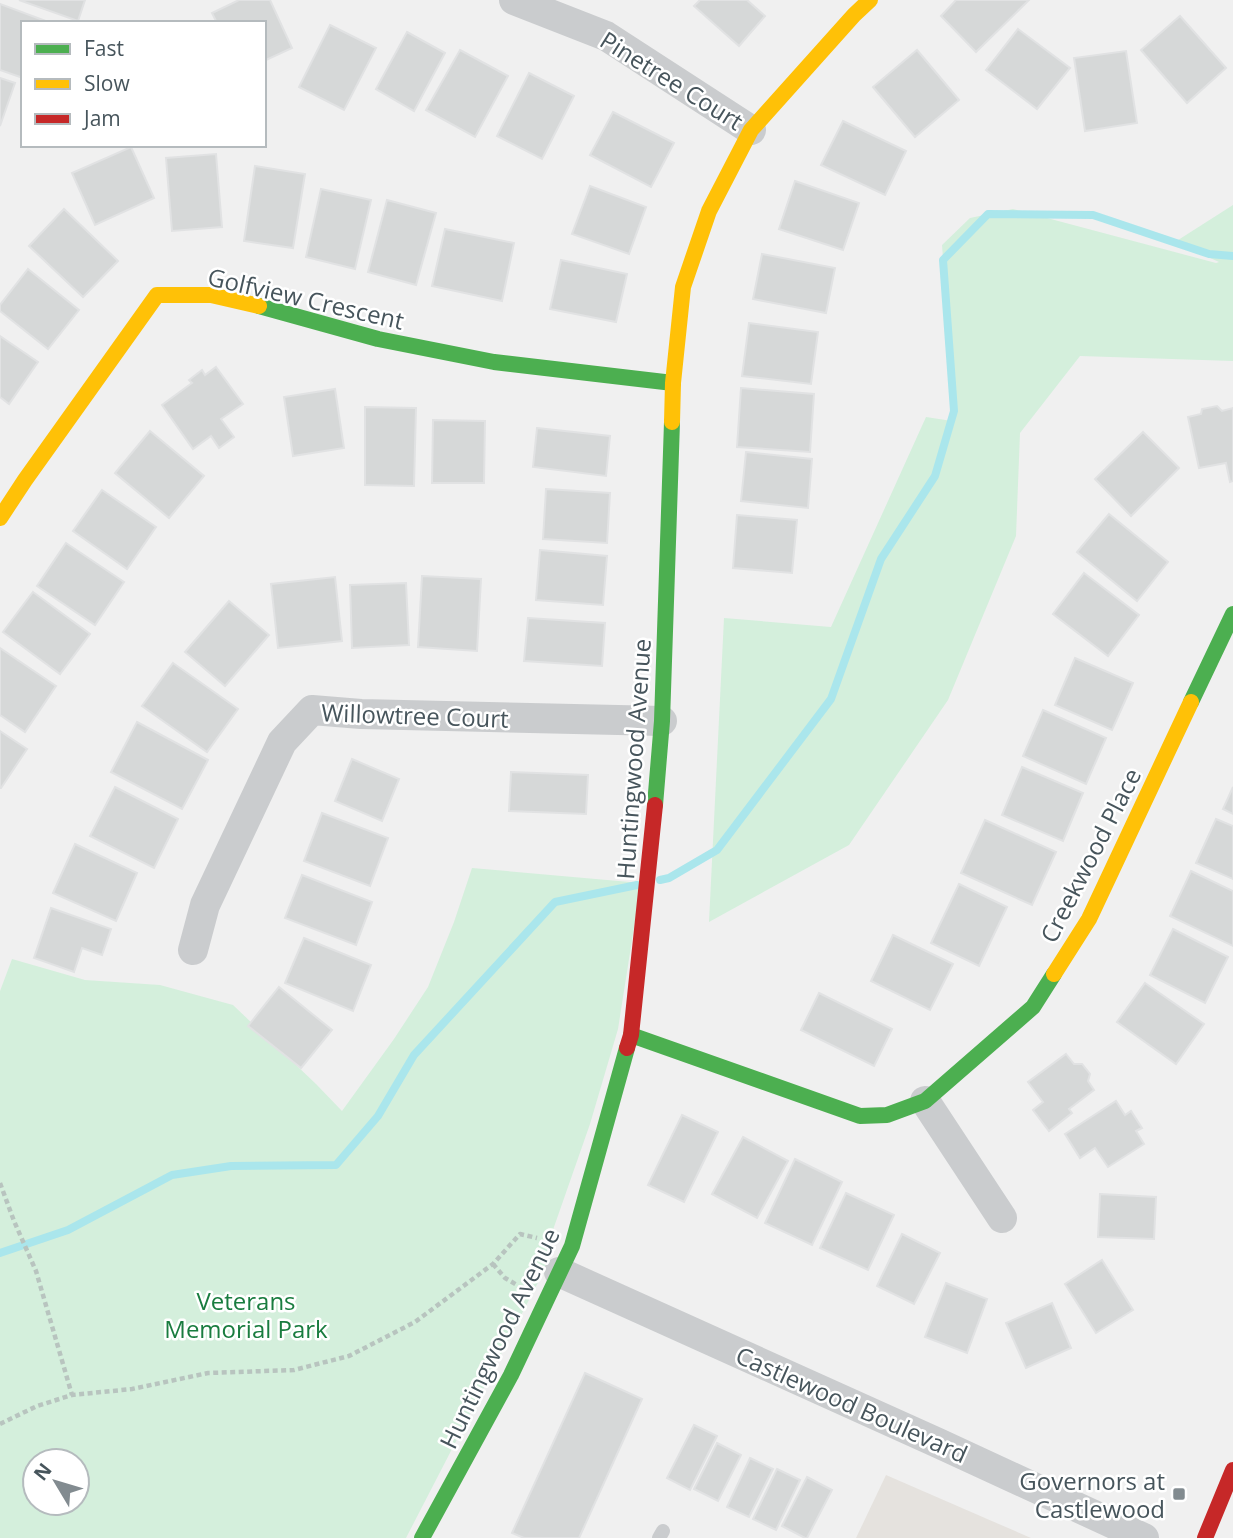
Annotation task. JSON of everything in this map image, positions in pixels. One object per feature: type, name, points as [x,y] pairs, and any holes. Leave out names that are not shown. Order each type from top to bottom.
[{"type":"street","name":"Pinetree Court","points":[[514,0],[606,36],[751,130]]},
{"type":"street","name":"Huntingwood Avenue","points":[[429,1534],[511,1375],[572,1246],[631,1035],[662,721],[673,383],[683,288],[709,211],[751,130],[870,0]]},
{"type":"street","name":"Golfview Crescent","points":[[0,517],[157,295],[211,295],[378,339],[494,362],[673,383]]},
{"type":"street","name":"Creekwood Place","points":[[631,1035],[860,1116],[887,1115],[925,1101],[1033,1007],[1089,919],[1233,614]]},
{"type":"street","name":"Willowtree Court","points":[[193,950],[205,905],[282,742],[312,710],[361,714],[662,721]]},
{"type":"street","points":[[925,1101],[1002,1217]]},
{"type":"street","name":"Castlewood Boulevard","points":[[559,1272],[1144,1538]]},
{"type":"street","points":[[1205,1538],[1233,1470]]},
{"type":"path","points":[[0,1183],[2,1195],[36,1271],[72,1395]]},
{"type":"path","points":[[0,1424],[37,1406],[72,1395],[132,1389],[208,1373],[294,1370],[349,1356],[415,1322],[493,1264],[520,1234],[537,1238]]},
{"type":"path","points":[[493,1264],[505,1278],[517,1285]]},
{"type":"shaded area","points":[[886,1475],[1031,1538],[856,1538]]},
{"type":"green space","points":[[1233,205],[1233,361],[1080,356],[1020,433],[1016,536],[948,700],[849,845],[709,922],[724,618],[831,627],[926,417],[952,421],[953,392],[942,245],[970,218],[1013,209],[1216,263],[1219,262],[1175,242]]},
{"type":"green space","name":"Veterans Memorial Park","points":[[472,868],[641,883],[618,1029],[590,1124],[547,1247],[547,1265],[406,1538],[0,1538],[0,991],[12,959],[85,980],[160,985],[233,1005],[342,1111],[428,987]]},
{"type":"building","points":[[19,0],[85,0],[78,21]]},
{"type":"building","points":[[239,0],[270,0],[292,48],[266,60],[266,21],[216,21],[212,13]]},
{"type":"building","points":[[700,0],[747,0],[765,16],[739,46],[694,6]]},
{"type":"building","points":[[956,0],[1029,0],[976,52],[941,16]]},
{"type":"building","points":[[0,4],[46,21],[21,21],[21,77],[0,70]]},
{"type":"building","points":[[1180,16],[1226,68],[1187,103],[1141,50]]},
{"type":"building","points":[[330,25],[376,48],[344,110],[299,87]]},
{"type":"building","points":[[1018,29],[1070,68],[1037,109],[986,70]]},
{"type":"building","points":[[407,32],[445,53],[414,111],[376,89]]},
{"type":"building","points":[[460,50],[508,76],[475,137],[426,110]]},
{"type":"building","points":[[917,50],[959,100],[915,137],[873,87]]},
{"type":"building","points":[[1126,51],[1137,123],[1085,131],[1074,58]]},
{"type":"building","points":[[529,73],[574,96],[542,159],[497,136]]},
{"type":"building","points":[[0,78],[15,83],[0,126]]},
{"type":"building","points":[[613,112],[674,143],[651,187],[590,155]]},
{"type":"building","points":[[843,121],[906,151],[885,195],[821,165]]},
{"type":"building","points":[[131,147],[154,198],[95,225],[72,173]]},
{"type":"building","points":[[216,154],[222,227],[172,231],[166,158]]},
{"type":"building","points":[[255,166],[305,174],[293,248],[244,241]]},
{"type":"building","points":[[795,181],[859,203],[843,250],[779,229]]},
{"type":"building","points":[[590,186],[646,207],[629,254],[572,234]]},
{"type":"building","points":[[321,189],[371,200],[355,269],[306,257]]},
{"type":"building","points":[[387,200],[436,213],[416,285],[368,272]]},
{"type":"building","points":[[64,209],[118,261],[83,297],[29,246]]},
{"type":"building","points":[[445,229],[514,243],[502,301],[432,286]]},
{"type":"building","points":[[762,254],[835,268],[826,313],[753,299]]},
{"type":"building","points":[[561,260],[627,274],[616,322],[550,309]]},
{"type":"building","points":[[28,269],[79,310],[48,349],[0,311],[0,305]]},
{"type":"building","points":[[749,323],[818,332],[811,384],[742,376]]},
{"type":"building","points":[[0,336],[38,362],[9,404],[0,397]]},
{"type":"building","points":[[216,367],[243,404],[221,419],[234,437],[219,448],[211,436],[193,449],[162,405],[192,383],[189,380],[202,370],[205,375]]},
{"type":"building","points":[[741,388],[814,394],[810,452],[737,447]]},
{"type":"building","points":[[335,389],[344,448],[293,456],[284,397]]},
{"type":"building","points":[[1217,406],[1222,411],[1233,408],[1233,481],[1230,482],[1226,463],[1199,468],[1188,417],[1201,414],[1202,409]]},
{"type":"building","points":[[365,407],[416,408],[414,486],[365,485]]},
{"type":"building","points":[[433,420],[485,421],[484,483],[432,483]]},
{"type":"building","points":[[537,428],[610,436],[606,476],[533,467]]},
{"type":"building","points":[[150,431],[204,476],[169,518],[115,473]]},
{"type":"building","points":[[1143,432],[1179,468],[1131,516],[1095,479]]},
{"type":"building","points":[[746,452],[812,459],[808,508],[741,501]]},
{"type":"building","points":[[546,489],[610,493],[607,543],[543,539]]},
{"type":"building","points":[[102,490],[156,527],[127,569],[73,531]]},
{"type":"building","points":[[1109,514],[1168,562],[1137,601],[1077,552]]},
{"type":"building","points":[[737,515],[797,520],[792,573],[733,568]]},
{"type":"building","points":[[66,543],[124,582],[95,625],[37,586]]},
{"type":"building","points":[[540,550],[607,556],[603,605],[536,600]]},
{"type":"building","points":[[1084,573],[1139,615],[1108,656],[1053,614]]},
{"type":"building","points":[[422,576],[481,579],[477,651],[418,647]]},
{"type":"building","points":[[335,577],[342,641],[278,648],[271,584]]},
{"type":"building","points":[[406,583],[409,645],[352,648],[350,585]]},
{"type":"building","points":[[33,592],[90,634],[60,674],[3,632]]},
{"type":"building","points":[[229,601],[269,635],[225,686],[185,652]]},
{"type":"building","points":[[528,618],[605,623],[602,666],[524,661]]},
{"type":"building","points":[[0,648],[56,686],[25,732],[0,715]]},
{"type":"building","points":[[1075,658],[1133,683],[1112,730],[1055,705]]},
{"type":"building","points":[[173,663],[238,709],[207,752],[142,706]]},
{"type":"building","points":[[1043,710],[1106,738],[1086,784],[1023,756]]},
{"type":"building","points":[[137,722],[208,760],[182,809],[111,772]]},
{"type":"building","points":[[0,731],[27,749],[1,788],[0,788]]},
{"type":"building","points":[[352,759],[399,779],[382,821],[335,801]]},
{"type":"building","points":[[1022,767],[1083,793],[1063,841],[1002,815]]},
{"type":"building","points":[[511,772],[588,775],[586,814],[509,811]]},
{"type":"building","points":[[115,787],[178,819],[154,868],[90,836]]},
{"type":"building","points":[[1233,787],[1233,814],[1223,809]]},
{"type":"building","points":[[322,813],[388,838],[370,886],[304,861]]},
{"type":"building","points":[[1216,819],[1233,826],[1233,879],[1196,863]]},
{"type":"building","points":[[985,820],[1056,852],[1032,905],[961,873]]},
{"type":"building","points":[[75,844],[137,873],[116,921],[53,893]]},
{"type":"building","points":[[1191,871],[1233,891],[1233,946],[1170,916]]},
{"type":"building","points":[[302,875],[372,902],[356,945],[285,918]]},
{"type":"building","points":[[959,884],[1007,907],[979,966],[931,943]]},
{"type":"building","points":[[51,908],[111,929],[102,955],[82,948],[74,972],[34,958]]},
{"type":"building","points":[[1173,929],[1228,957],[1205,1003],[1150,975]]},
{"type":"building","points":[[893,935],[953,964],[930,1010],[871,981]]},
{"type":"building","points":[[304,938],[371,965],[353,1011],[285,983]]},
{"type":"building","points":[[1145,983],[1204,1024],[1176,1064],[1117,1022]]},
{"type":"building","points":[[279,987],[332,1030],[301,1068],[248,1026]]},
{"type":"building","points":[[819,993],[892,1029],[874,1066],[801,1030]]},
{"type":"building","points":[[1066,1054],[1074,1064],[1082,1064],[1090,1074],[1088,1081],[1094,1090],[1069,1109],[1072,1113],[1049,1131],[1033,1110],[1043,1102],[1028,1082]]},
{"type":"building","points":[[1116,1101],[1125,1115],[1131,1111],[1142,1128],[1136,1131],[1144,1144],[1108,1167],[1095,1148],[1080,1158],[1065,1134]]},
{"type":"building","points":[[682,1115],[718,1132],[684,1202],[648,1185]]},
{"type":"building","points":[[743,1137],[788,1161],[757,1218],[712,1194]]},
{"type":"building","points":[[795,1159],[842,1182],[812,1245],[765,1223]]},
{"type":"building","points":[[846,1193],[894,1215],[868,1270],[820,1248]]},
{"type":"building","points":[[1100,1194],[1156,1197],[1154,1239],[1098,1237]]},
{"type":"building","points":[[902,1234],[940,1253],[914,1304],[877,1286]]},
{"type":"building","points":[[1102,1260],[1133,1310],[1096,1333],[1065,1284]]},
{"type":"building","points":[[946,1283],[987,1299],[967,1353],[925,1337]]},
{"type":"building","points":[[1052,1303],[1071,1348],[1026,1368],[1006,1323]]},
{"type":"building","points":[[585,1373],[642,1399],[579,1538],[524,1538],[512,1533]]},
{"type":"building","points":[[694,1425],[717,1436],[690,1490],[667,1478]]},
{"type":"building","points":[[717,1443],[741,1455],[718,1501],[694,1489]]},
{"type":"building","points":[[750,1458],[773,1469],[749,1517],[727,1507]]},
{"type":"building","points":[[777,1469],[800,1480],[776,1530],[753,1519]]},
{"type":"building","points":[[807,1477],[832,1490],[805,1538],[782,1526]]},
{"type":"waterway","points":[[660,880],[669,878],[717,850],[831,699],[881,559],[935,476],[954,411],[943,260],[988,214],[1093,215],[1209,254],[1233,256]]},
{"type":"waterway","points":[[0,1253],[68,1230],[172,1175],[231,1166],[336,1165],[378,1116],[414,1055],[555,902],[637,885]]},
{"type":"traffic: fast","points":[[259,306],[378,339],[494,362],[673,383]]},
{"type":"traffic: fast","points":[[655,805],[662,721],[672,422]]},
{"type":"traffic: fast","points":[[1191,702],[1233,614]]},
{"type":"traffic: fast","points":[[631,1035],[860,1116],[887,1115],[925,1101],[1033,1007],[1054,974]]},
{"type":"traffic: fast","points":[[422,1538],[511,1375],[572,1246],[627,1048]]},
{"type":"traffic: slow","points":[[672,422],[673,383],[683,287],[709,211],[751,130],[870,0]]},
{"type":"traffic: slow","points":[[0,518],[157,295],[211,295],[259,306]]},
{"type":"traffic: slow","points":[[1054,974],[1089,919],[1191,702]]},
{"type":"traffic: jam","points":[[627,1048],[631,1035],[655,805]]},
{"type":"traffic: jam","points":[[1205,1538],[1233,1470]]},
{"type":"place","name":"Governors at Castlewood","points":[[1179,1494]]}]
